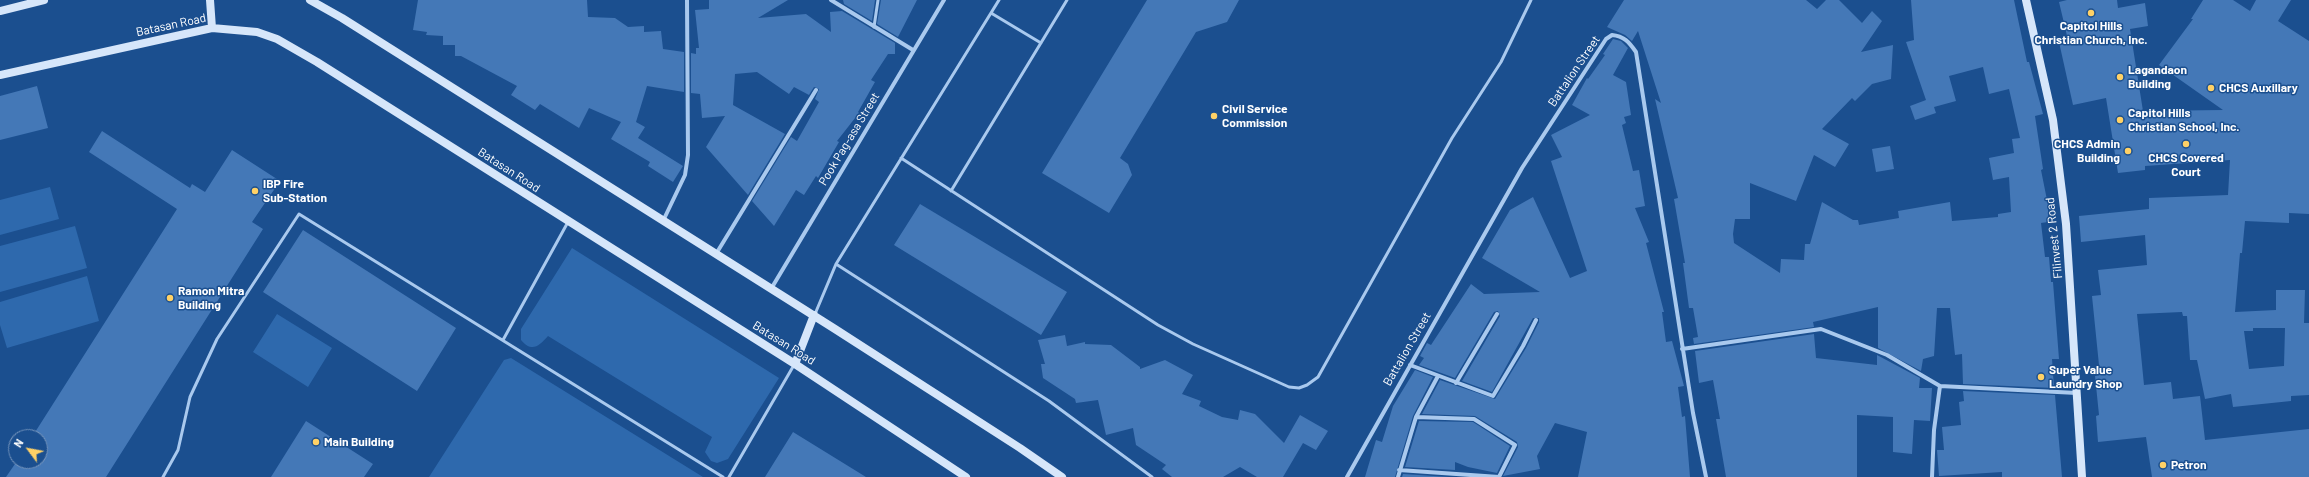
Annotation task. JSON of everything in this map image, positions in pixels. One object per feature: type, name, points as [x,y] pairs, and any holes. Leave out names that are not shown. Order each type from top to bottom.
[{"type":"main road","points":[[0,11],[44,0]]},
{"type":"main road","points":[[210,0],[212,28]]},
{"type":"main road","points":[[310,0],[342,18],[663,222],[814,315],[1020,448],[1062,477]]},
{"type":"main road","name":"Filinvest 2 Road","points":[[2026,0],[2053,120],[2066,232],[2078,393],[2082,477]]},
{"type":"main road","name":"Batasan Road","points":[[0,75],[212,28],[256,32],[278,39],[317,62],[795,364],[966,477]]},
{"type":"main road","points":[[795,364],[814,315]]},
{"type":"street","points":[[663,222],[685,175],[688,155],[687,0]]},
{"type":"street","points":[[831,0],[913,50]]},
{"type":"street","name":"Pook Pag-asa Street","points":[[772,289],[944,0]]},
{"type":"street","name":"Battalion Street","points":[[1347,477],[1522,168],[1606,39],[1612,35],[1621,36],[1629,42],[1636,52],[1682,349],[1706,477]]},
{"type":"street","points":[[716,255],[816,90]]},
{"type":"street","points":[[1456,383],[1497,314]]},
{"type":"street","points":[[1410,365],[1493,396],[1523,346],[1536,320]]},
{"type":"street","points":[[1682,349],[1821,329],[1887,355],[1940,386],[2078,393]]},
{"type":"street","points":[[1398,477],[1416,417],[1438,376]]},
{"type":"street","points":[[1932,477],[1934,430],[1940,386]]},
{"type":"street","points":[[1399,470],[1499,477],[1515,445],[1474,419],[1416,417]]},
{"type":"lane","points":[[874,27],[878,0]]},
{"type":"lane","points":[[814,315],[836,264],[999,0]]},
{"type":"lane","points":[[951,191],[1067,0]]},
{"type":"lane","points":[[901,158],[1158,325],[1193,344],[1289,387],[1299,388],[1307,385],[1318,377],[1452,138],[1501,62],[1531,0]]},
{"type":"lane","points":[[991,13],[1041,43]]},
{"type":"lane","points":[[163,477],[178,450],[190,398],[218,339],[299,214],[723,477]]},
{"type":"lane","points":[[503,340],[568,222]]},
{"type":"lane","points":[[836,264],[1049,401],[1152,477]]},
{"type":"lane","points":[[729,477],[795,364]]},
{"type":"shaded area","points":[[50,187],[59,219],[0,235],[0,200]]},
{"type":"shaded area","points":[[75,226],[87,268],[0,292],[0,246]]},
{"type":"shaded area","points":[[572,248],[779,378],[728,459],[717,463],[711,461],[705,452],[712,437],[548,336],[542,343],[535,347],[525,344],[521,340],[521,329]]},
{"type":"shaded area","points":[[87,276],[99,321],[7,348],[0,325],[0,302]]},
{"type":"shaded area","points":[[277,314],[332,348],[308,387],[253,352]]},
{"type":"shaded area","points":[[511,358],[703,477],[429,477],[504,360]]},
{"type":"building","points":[[418,0],[587,0],[588,17],[615,18],[628,27],[644,26],[644,32],[661,31],[663,49],[684,52],[684,92],[647,86],[636,122],[645,127],[638,138],[683,166],[673,182],[648,166],[650,162],[611,139],[621,122],[589,108],[579,128],[540,104],[535,110],[511,95],[517,86],[461,56],[455,56],[455,45],[443,45],[443,36],[426,35],[427,32],[413,30]]},
{"type":"building","points":[[709,0],[788,0],[758,18],[806,14],[831,32],[830,12],[842,11],[895,43],[895,54],[888,54],[871,80],[875,82],[858,112],[859,113],[837,141],[839,142],[818,178],[816,176],[804,195],[796,190],[774,226],[752,201],[791,137],[797,141],[819,102],[815,99],[819,89],[814,87],[809,95],[794,87],[789,94],[757,72],[735,74],[733,105],[785,134],[748,195],[706,147],[725,116],[702,118],[700,94],[691,93],[691,53],[696,54],[696,48],[699,48],[695,10],[709,9]]},
{"type":"building","points":[[843,0],[875,0],[872,21],[844,4]]},
{"type":"building","points":[[881,0],[917,0],[898,37],[877,24]]},
{"type":"building","points":[[1147,0],[1239,0],[1227,22],[1196,32],[1120,158],[1128,164],[1132,175],[1109,213],[1042,173]]},
{"type":"building","points":[[1624,0],[1806,0],[1817,9],[1826,0],[1839,0],[1862,23],[1872,11],[1882,21],[1861,52],[1893,45],[1891,79],[1872,84],[1855,101],[1852,98],[1822,129],[1849,144],[1835,167],[1814,155],[1796,201],[1750,183],[1750,219],[1735,219],[1733,234],[1734,243],[1780,273],[1781,259],[1804,260],[1805,244],[1810,244],[1822,202],[1853,220],[1858,220],[1859,225],[1899,218],[1898,211],[1950,202],[1952,221],[1998,217],[1998,214],[2011,212],[2009,177],[1993,180],[1989,158],[2014,153],[2012,139],[2020,138],[2009,89],[1989,94],[1983,67],[1949,76],[1956,101],[1934,107],[1936,113],[1915,120],[1910,106],[1926,100],[1906,42],[1914,40],[1911,0],[2014,0],[2027,62],[2029,62],[2043,114],[2035,116],[2043,169],[2041,170],[2048,205],[2048,222],[2041,223],[2045,257],[2049,257],[2051,282],[2053,282],[2059,359],[2052,359],[2054,388],[1963,384],[1962,354],[1955,355],[1950,308],[1937,308],[1934,356],[1923,359],[1921,371],[1878,348],[1878,307],[1813,322],[1814,327],[1694,344],[1693,338],[1698,337],[1693,308],[1689,308],[1683,263],[1685,263],[1674,199],[1678,198],[1655,99],[1661,103],[1638,31],[1632,41],[1625,35],[1607,27]]},
{"type":"building","points":[[2067,0],[2117,0],[2118,8],[2145,3],[2148,26],[2130,29],[2143,111],[2223,110],[2159,65],[2193,19],[2191,19],[2203,0],[2233,0],[2250,11],[2256,0],[2291,0],[2278,21],[2309,41],[2309,214],[2289,213],[2289,223],[2245,221],[2242,253],[2240,253],[2235,312],[2276,310],[2276,290],[2305,290],[2304,323],[2309,323],[2309,395],[2291,396],[2291,401],[2233,407],[2231,394],[2205,399],[2197,360],[2190,360],[2187,316],[2183,316],[2182,312],[2137,314],[2144,385],[2171,382],[2173,399],[2200,396],[2205,440],[2309,429],[2309,477],[2152,477],[2146,437],[2098,442],[2096,416],[2099,415],[2095,376],[2100,375],[2092,296],[2101,295],[2098,270],[2147,265],[2145,235],[2081,242],[2079,216],[2149,209],[2149,198],[2228,195],[2230,160],[2145,166],[2145,170],[2118,173],[2106,98],[2073,105],[2059,42],[2068,40],[2059,2]],"holes":[[[2253,328],[2285,328],[2284,366],[2249,369],[2244,331],[2253,331]]]},
{"type":"building","points":[[1613,39],[1621,41],[1628,48],[1613,75],[1626,82],[1631,115],[1624,117],[1626,123],[1622,125],[1633,171],[1639,170],[1645,206],[1635,208],[1649,242],[1646,243],[1664,312],[1662,312],[1666,342],[1672,341],[1684,386],[1678,387],[1682,417],[1685,416],[1690,477],[1578,477],[1587,432],[1555,423],[1537,456],[1540,469],[1503,476],[1518,447],[1517,442],[1475,416],[1422,414],[1440,380],[1495,399],[1526,348],[1539,322],[1539,318],[1533,318],[1492,392],[1462,381],[1500,316],[1498,311],[1494,312],[1455,378],[1419,365],[1424,358],[1420,356],[1427,343],[1431,345],[1471,284],[1484,294],[1540,292],[1482,258],[1510,210],[1533,197],[1570,278],[1587,271],[1551,161],[1562,157],[1551,135],[1590,115],[1572,105],[1587,78],[1588,79],[1605,55],[1603,54]]},
{"type":"building","points":[[37,86],[48,128],[0,140],[0,96]]},
{"type":"building","name":"Ramon Mitra Building","points":[[102,131],[190,188],[192,184],[205,192],[232,150],[280,181],[252,222],[263,229],[106,477],[6,477],[12,469],[48,469],[48,429],[37,429],[177,209],[89,152]]},
{"type":"building","points":[[1890,146],[1894,169],[1876,172],[1872,149]]},
{"type":"building","points":[[920,204],[1067,292],[1041,335],[894,245]]},
{"type":"building","points":[[303,230],[456,328],[417,391],[263,292]]},
{"type":"building","points":[[1814,334],[1816,358],[1877,365],[1877,355],[1920,378],[1919,388],[1932,388],[1930,421],[1914,420],[1912,454],[1893,452],[1893,417],[1857,415],[1857,477],[1726,477],[1716,419],[1720,419],[1713,380],[1699,383],[1695,351]]},
{"type":"building","points":[[1065,335],[1067,346],[1085,342],[1085,344],[1111,345],[1140,367],[1140,369],[1165,360],[1193,375],[1182,394],[1201,401],[1199,406],[1222,417],[1238,420],[1240,410],[1255,414],[1284,443],[1300,415],[1328,431],[1316,450],[1303,443],[1283,477],[1257,477],[1240,467],[1223,477],[1172,477],[1162,469],[1166,465],[1136,445],[1133,428],[1106,435],[1098,400],[1076,403],[1075,399],[1043,378],[1041,364],[1045,364],[1038,340]]},
{"type":"building","points":[[1415,370],[1433,377],[1413,416],[1395,477],[1365,477],[1376,440],[1382,442],[1393,406]]},
{"type":"building","points":[[1963,391],[2055,395],[2062,477],[2002,477],[2002,472],[1939,476],[1937,450],[1944,450],[1942,427],[1961,425],[1959,402],[1964,401]]},
{"type":"building","name":"Main Building","points":[[306,421],[373,464],[364,477],[271,477]]},
{"type":"building","points":[[1419,421],[1473,422],[1510,446],[1497,473],[1468,467],[1455,462],[1455,470],[1405,467]]},
{"type":"building","points":[[793,432],[866,477],[765,477]]},
{"type":"building","points":[[1403,474],[1449,477],[1402,477]]},
{"type":"place","name":"Capitol Hills Christian Church, Inc.","points":[[2091,13]]},
{"type":"place","name":"Lagandaon Building","points":[[2120,77]]},
{"type":"place","name":"CHCS Auxillary","points":[[2211,88]]},
{"type":"place","name":"Civil Service Commission","points":[[1214,116]]},
{"type":"place","name":"Capitol Hills Christian School, Inc.","points":[[2120,120]]},
{"type":"place","name":"CHCS Covered Court","points":[[2186,144]]},
{"type":"place","name":"CHCS Admin Building","points":[[2128,151]]},
{"type":"place","name":"IBP Fire Sub-Station","points":[[255,191]]},
{"type":"place","name":"Ramon Mitra Building","points":[[170,298]]},
{"type":"place","name":"Super Value Laundry Shop","points":[[2041,377]]},
{"type":"place","name":"Main Building","points":[[316,442]]},
{"type":"place","name":"Petron","points":[[2163,465]]}]
